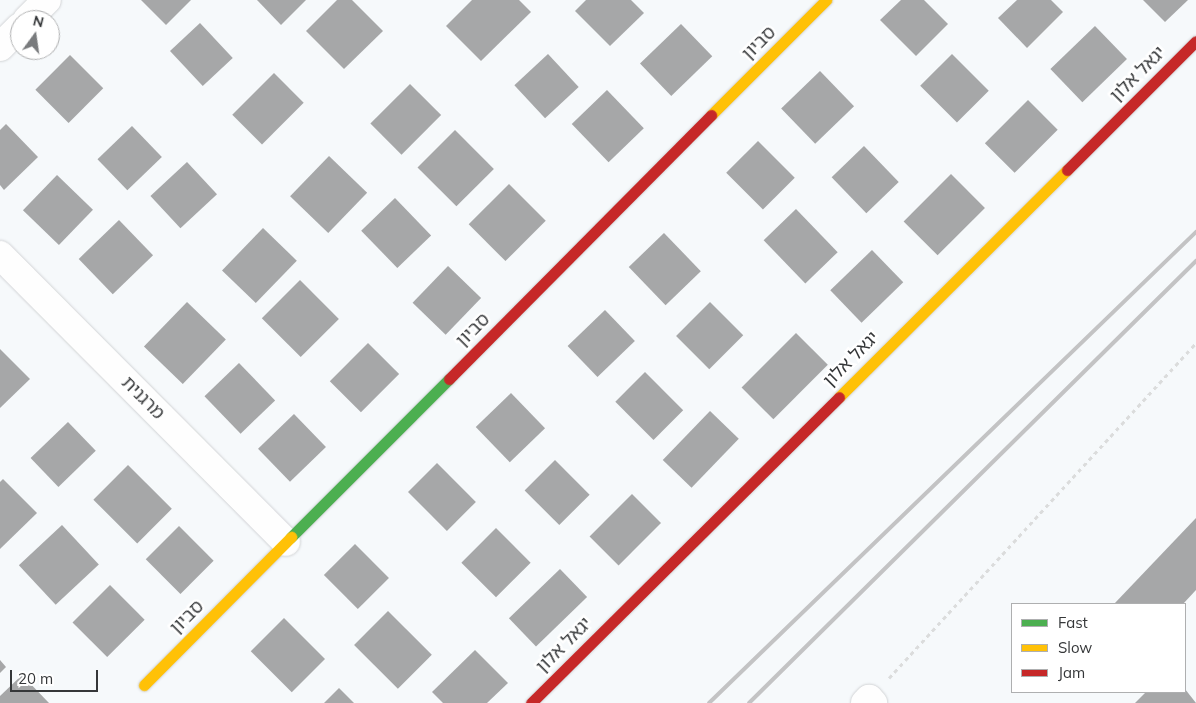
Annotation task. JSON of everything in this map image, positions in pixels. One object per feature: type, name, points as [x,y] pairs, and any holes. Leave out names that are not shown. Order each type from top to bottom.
[{"type":"street","points":[[37,10],[47,0]]},
{"type":"street","name":"סביון","points":[[144,685],[826,0]]},
{"type":"street","points":[[0,48],[10,38]]},
{"type":"street","name":"יגאל אלון","points":[[531,703],[1196,40]]},
{"type":"street","name":"מרגנית","points":[[0,254],[286,542]]},
{"type":"path","points":[[869,702],[1196,343]]},
{"type":"building","points":[[141,0],[191,0],[166,25]]},
{"type":"building","points":[[257,0],[306,0],[281,25]]},
{"type":"building","points":[[337,0],[352,0],[383,31],[344,69],[306,31]]},
{"type":"building","points":[[472,0],[519,0],[531,12],[481,61],[446,26]]},
{"type":"building","points":[[586,0],[631,0],[644,13],[610,46],[575,11]]},
{"type":"building","points":[[901,0],[924,0],[948,24],[916,56],[880,20]]},
{"type":"building","points":[[1017,0],[1051,0],[1063,12],[1027,48],[998,18]]},
{"type":"building","points":[[1143,0],[1188,0],[1165,22]]},
{"type":"building","points":[[200,23],[233,58],[203,86],[170,51]]},
{"type":"building","points":[[681,24],[712,56],[671,96],[640,64]]},
{"type":"building","points":[[1095,26],[1127,59],[1082,102],[1050,69]]},
{"type":"building","points":[[548,54],[579,87],[545,118],[514,85]]},
{"type":"building","points":[[952,54],[989,91],[957,123],[920,86]]},
{"type":"building","points":[[70,55],[103,88],[69,123],[35,90]]},
{"type":"building","points":[[820,71],[854,106],[815,144],[781,109]]},
{"type":"building","points":[[274,73],[304,103],[262,144],[232,115]]},
{"type":"building","points":[[410,84],[441,115],[402,155],[370,124]]},
{"type":"building","points":[[607,90],[644,128],[609,162],[572,124]]},
{"type":"building","points":[[1028,100],[1058,130],[1015,173],[985,143]]},
{"type":"building","points":[[6,124],[38,157],[4,190],[0,185],[0,130]]},
{"type":"building","points":[[132,126],[162,157],[127,190],[97,159]]},
{"type":"building","points":[[455,130],[494,169],[456,206],[418,167]]},
{"type":"building","points":[[758,141],[795,178],[763,210],[726,173]]},
{"type":"building","points":[[864,146],[899,182],[866,213],[832,177]]},
{"type":"building","points":[[329,156],[367,193],[328,233],[290,196]]},
{"type":"building","points":[[187,162],[217,194],[180,228],[150,196]]},
{"type":"building","points":[[951,174],[985,208],[938,255],[904,221]]},
{"type":"building","points":[[57,175],[93,210],[59,245],[23,210]]},
{"type":"building","points":[[509,184],[546,221],[505,261],[469,224]]},
{"type":"building","points":[[395,198],[431,235],[397,268],[361,231]]},
{"type":"building","points":[[796,209],[838,252],[805,283],[764,240]]},
{"type":"building","points":[[119,220],[153,255],[113,294],[79,259]]},
{"type":"building","points":[[263,228],[297,261],[256,303],[222,270]]},
{"type":"building","points":[[664,233],[701,271],[666,305],[629,267]]},
{"type":"building","points":[[872,250],[903,282],[862,323],[830,290]]},
{"type":"building","points":[[448,266],[481,298],[446,335],[413,303]]},
{"type":"building","points":[[300,280],[339,319],[301,357],[262,318]]},
{"type":"building","points":[[187,302],[226,340],[183,384],[144,347]]},
{"type":"building","points":[[710,302],[743,335],[709,369],[676,336]]},
{"type":"building","points":[[605,310],[635,341],[597,377],[568,346]]},
{"type":"building","points":[[796,333],[828,365],[773,419],[742,387]]},
{"type":"building","points":[[368,343],[399,374],[361,412],[330,381]]},
{"type":"building","points":[[0,349],[30,379],[0,408]]},
{"type":"building","points":[[239,363],[275,400],[241,434],[204,396]]},
{"type":"building","points":[[645,372],[683,410],[653,440],[615,402]]},
{"type":"building","points":[[511,393],[545,428],[510,462],[476,427]]},
{"type":"building","points":[[710,411],[739,439],[692,488],[663,460]]},
{"type":"building","points":[[294,414],[326,447],[290,482],[258,449]]},
{"type":"building","points":[[68,422],[96,451],[58,487],[31,458]]},
{"type":"building","points":[[555,460],[590,495],[559,525],[525,490]]},
{"type":"building","points":[[437,463],[476,502],[447,531],[408,492]]},
{"type":"building","points":[[128,465],[172,509],[137,543],[93,500]]},
{"type":"building","points":[[3,479],[37,513],[0,549],[0,482]]},
{"type":"building","points":[[632,494],[661,523],[619,565],[590,536]]},
{"type":"building","points":[[1196,518],[1196,590],[1184,603],[1115,603]]},
{"type":"building","points":[[62,525],[99,564],[56,605],[19,565]]},
{"type":"building","points":[[179,526],[214,561],[180,594],[146,559]]},
{"type":"building","points":[[496,528],[531,563],[496,597],[461,563]]},
{"type":"building","points":[[355,544],[389,578],[358,609],[324,575]]},
{"type":"building","points":[[560,569],[587,597],[536,646],[509,618]]},
{"type":"building","points":[[110,585],[145,620],[107,657],[73,622]]},
{"type":"building","points":[[388,611],[432,655],[398,689],[354,645]]},
{"type":"building","points":[[284,618],[325,659],[292,692],[251,651]]},
{"type":"building","points":[[475,650],[508,683],[487,703],[443,703],[432,692]]},
{"type":"building","points":[[0,660],[6,667],[0,673]]},
{"type":"building","points":[[22,675],[49,703],[0,703],[0,696]]},
{"type":"building","points":[[339,688],[354,703],[324,703]]},
{"type":"building","points":[[1186,690],[1196,703],[1135,703],[1145,693],[1186,693]]},
{"type":"railway","points":[[709,703],[1196,232]]},
{"type":"railway","points":[[749,703],[1196,261]]},
{"type":"traffic: fast","points":[[291,537],[449,379]]},
{"type":"traffic: slow","points":[[711,115],[826,0]]},
{"type":"traffic: slow","points":[[839,397],[1067,170]]},
{"type":"traffic: slow","points":[[144,685],[291,537]]},
{"type":"traffic: jam","points":[[1067,170],[1196,41]]},
{"type":"traffic: jam","points":[[449,379],[711,115]]},
{"type":"traffic: jam","points":[[531,703],[839,397]]}]
